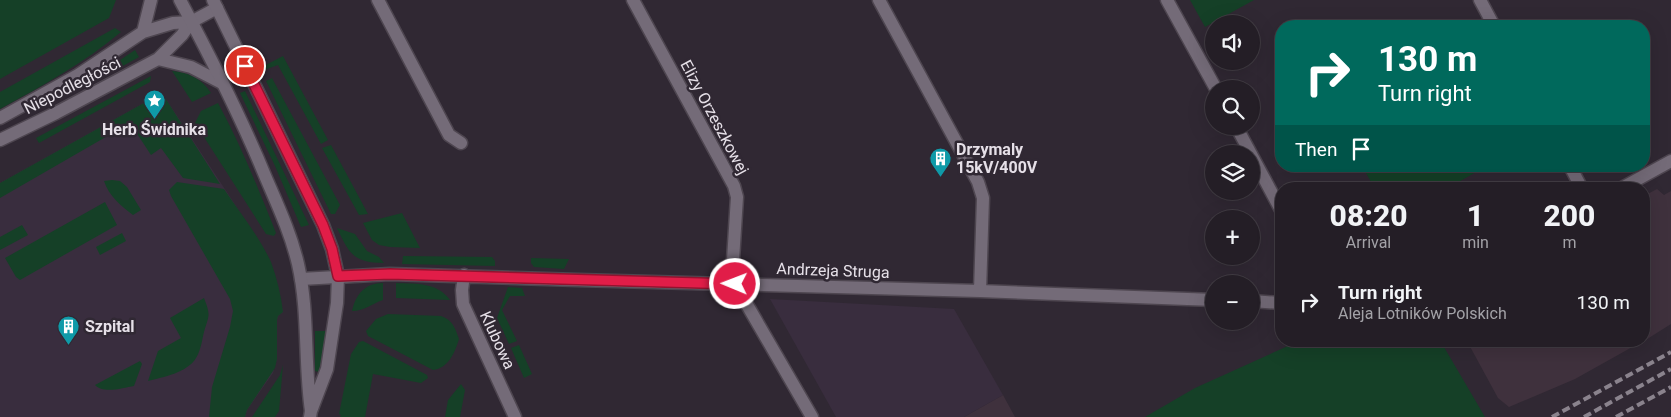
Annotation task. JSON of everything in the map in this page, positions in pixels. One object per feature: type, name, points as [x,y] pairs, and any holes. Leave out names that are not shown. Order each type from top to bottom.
[{"type":"street","points":[[143,32],[151,0]]},
{"type":"street","points":[[180,0],[244,127],[277,204],[294,250],[301,279],[305,316],[306,367],[310,414]]},
{"type":"street","points":[[378,0],[449,135],[461,143]]},
{"type":"street","name":"Elizy Orzeszkowej","points":[[634,0],[734,186],[736,197],[733,260],[735,284],[812,417]]},
{"type":"street","points":[[879,0],[978,182],[983,198],[980,291]]},
{"type":"street","points":[[1168,0],[1211,80]]},
{"type":"street","points":[[1480,0],[1491,20]]},
{"type":"street","points":[[215,4],[323,225],[332,249],[338,276],[337,309],[327,369],[310,414]]},
{"type":"street","name":"Niepodległości","points":[[0,140],[56,113],[158,59],[182,35],[191,22],[215,4]]},
{"type":"street","name":"Niepodległości","points":[[0,118],[78,75],[143,32],[173,22],[191,22]]},
{"type":"street","points":[[158,59],[191,67],[222,82]]},
{"type":"street","points":[[1633,182],[1671,161]]},
{"type":"street","points":[[1260,171],[1275,199]]},
{"type":"street","name":"Andrzeja Struga","points":[[301,279],[390,274],[980,291],[1205,300]]},
{"type":"street","name":"Klubowa","points":[[464,276],[463,304],[515,417]]},
{"type":"street","points":[[1260,301],[1275,302]]},
{"type":"shaded area","points":[[160,94],[164,96],[270,261],[278,286],[283,312],[278,316],[277,320],[277,359],[273,373],[247,410],[245,417],[0,417],[0,183]]},
{"type":"shaded area","points":[[1657,189],[1664,195],[1671,191],[1671,324],[1650,337],[1650,193]]},
{"type":"shaded area","points":[[770,299],[954,309],[1003,395],[964,417],[836,417]]},
{"type":"shaded area","points":[[1470,347],[1632,347],[1575,379],[1509,407],[1498,398]]},
{"type":"shaded area","points":[[1003,395],[1015,417],[964,417]]},
{"type":"green space","points":[[0,0],[116,0],[109,18],[0,79]]},
{"type":"green space","points":[[1190,0],[1254,0],[1227,15],[1205,15],[1205,27]]},
{"type":"green space","points":[[115,28],[121,32],[78,64],[0,109],[0,92]]},
{"type":"green space","points":[[135,50],[139,57],[87,86],[86,83]]},
{"type":"green space","points":[[283,56],[328,140],[321,144],[278,65],[264,70],[262,67]]},
{"type":"green space","points":[[172,71],[194,77],[204,84],[211,93],[192,102]]},
{"type":"green space","points":[[151,76],[150,82],[39,143],[36,138]]},
{"type":"green space","points":[[272,78],[340,205],[335,214],[331,214],[266,81]]},
{"type":"green space","points":[[245,91],[309,225],[301,227],[275,166],[240,93]]},
{"type":"green space","points":[[160,94],[164,96],[220,184],[183,178],[161,148],[151,155],[130,123],[0,198],[0,183]]},
{"type":"green space","points":[[218,103],[256,183],[276,233],[274,236],[266,234],[195,123],[201,111]]},
{"type":"green space","points":[[331,145],[368,214],[359,215],[322,148]]},
{"type":"green space","points":[[1365,172],[1476,172],[1458,182],[1371,182]]},
{"type":"green space","points":[[104,181],[120,181],[127,187],[141,210],[133,215],[116,200]]},
{"type":"green space","points":[[177,182],[224,189],[261,243],[275,274],[283,312],[278,316],[277,320],[277,359],[275,368],[247,410],[245,417],[209,417],[212,387],[233,311],[230,299],[171,196],[169,190]]},
{"type":"green space","points":[[105,202],[117,225],[20,280],[16,277],[5,258]]},
{"type":"green space","points":[[402,213],[420,248],[390,247],[379,245],[372,240],[363,223]]},
{"type":"green space","points":[[22,225],[28,235],[0,250],[0,237]]},
{"type":"green space","points":[[337,228],[355,234],[367,251],[379,257],[384,263],[365,261],[353,255]]},
{"type":"green space","points":[[122,233],[126,241],[100,255],[96,247]]},
{"type":"green space","points":[[403,256],[492,257],[495,261],[495,266],[402,264]]},
{"type":"green space","points":[[531,258],[569,259],[564,269],[534,267],[531,263]]},
{"type":"green space","points":[[383,283],[383,300],[364,309],[352,311],[356,299],[366,287]]},
{"type":"green space","points":[[396,283],[433,287],[445,294],[450,300],[396,298]]},
{"type":"green space","points":[[508,287],[522,288],[525,296],[510,296],[502,310],[517,341],[509,344],[497,318]]},
{"type":"green space","points":[[204,298],[208,315],[196,358],[181,371],[148,381],[158,351],[181,338],[170,318]]},
{"type":"green space","points":[[388,314],[441,316],[451,322],[459,339],[451,359],[439,369],[433,370],[368,336],[366,331],[376,319]]},
{"type":"green space","points":[[315,331],[326,331],[324,358],[319,372],[315,371]]},
{"type":"green space","points":[[363,341],[427,375],[428,378],[421,383],[373,374],[365,417],[340,417],[341,415],[339,414],[351,354],[359,342]]},
{"type":"green space","points":[[519,345],[532,374],[524,378],[511,348]]},
{"type":"green space","points":[[1286,347],[1444,347],[1485,417],[1145,417],[1195,388]]},
{"type":"green space","points":[[140,361],[142,364],[134,386],[108,390],[95,385]]},
{"type":"green space","points":[[283,365],[279,411],[275,417],[252,417],[280,375]]},
{"type":"green space","points":[[461,384],[465,390],[460,417],[445,417],[448,400]]},
{"type":"railway","points":[[1552,417],[1671,352]]},
{"type":"railway","points":[[1584,417],[1671,369]]},
{"type":"railway","points":[[1616,417],[1671,387]]},
{"type":"place","name":"Herb Świdnika","points":[[154,119]]},
{"type":"place","name":"Drzymaly 15kV/400V","points":[[940,177]]},
{"type":"place","name":"Szpital","points":[[69,345]]},
{"type":"route","points":[[245,66],[323,225],[332,249],[338,276],[390,274],[735,284]]}]
